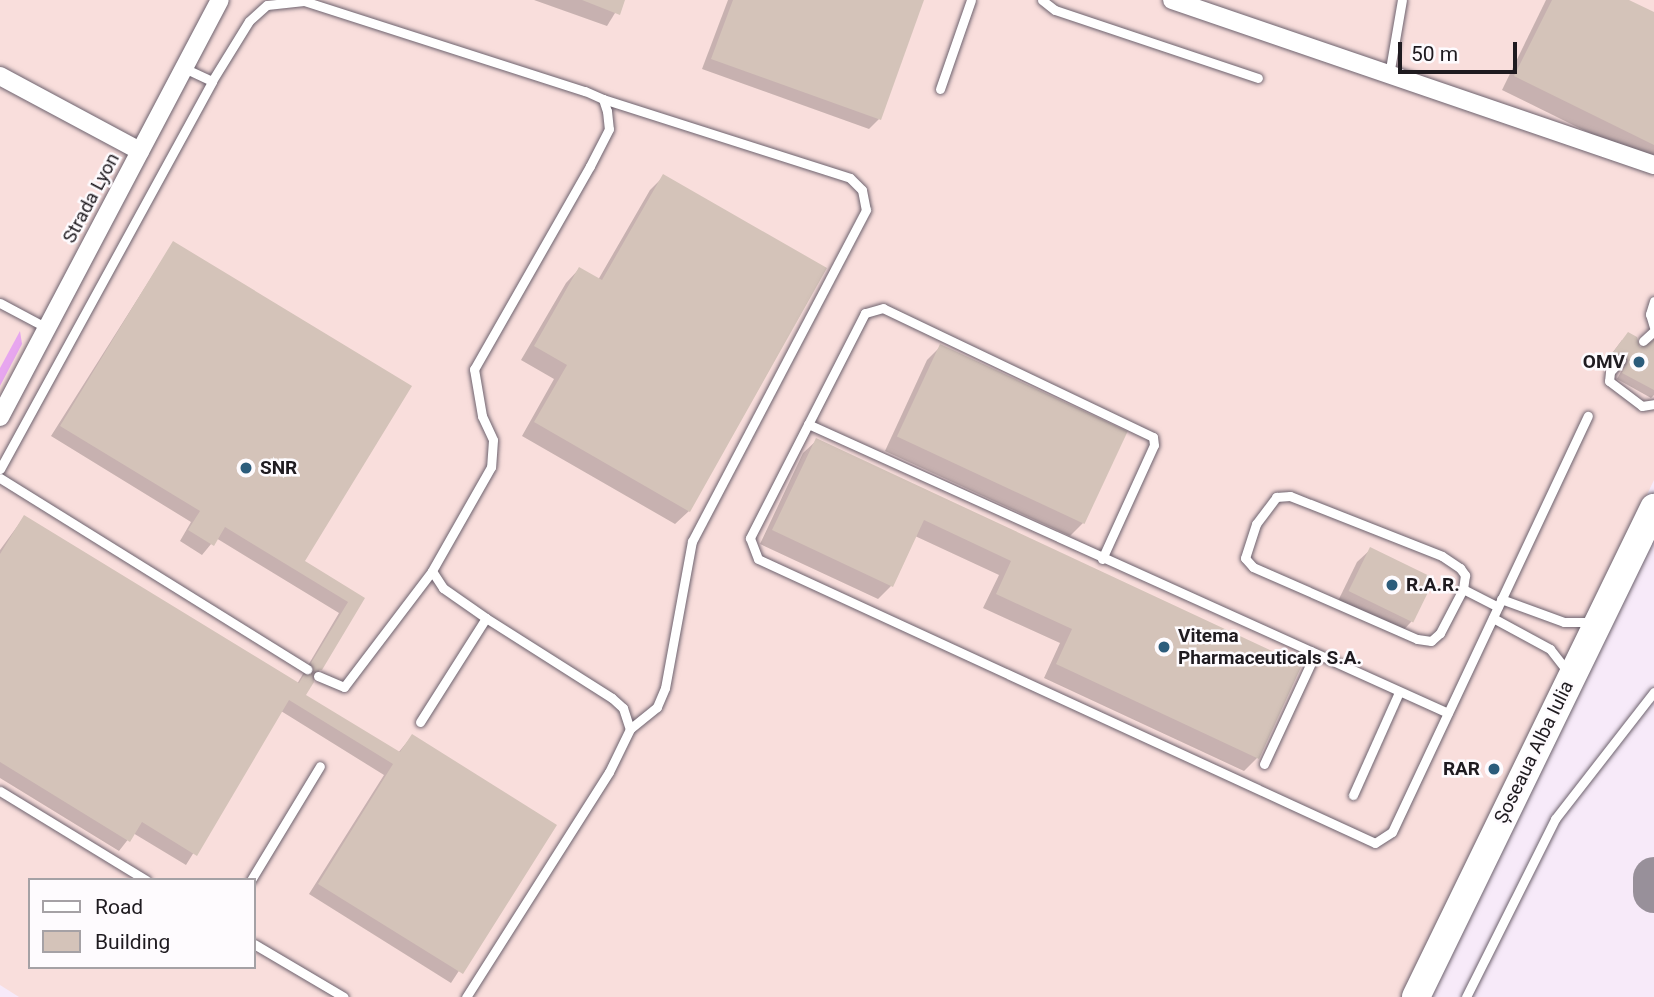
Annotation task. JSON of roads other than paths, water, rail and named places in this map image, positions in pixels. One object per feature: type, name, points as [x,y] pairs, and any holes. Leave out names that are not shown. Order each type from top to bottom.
[{"type":"main road","name":"Șoseaua Alba Iulia","points":[[1416,997],[1654,508]]},
{"type":"street","name":"Strada Lyon","points":[[0,416],[220,0]]},
{"type":"street","points":[[1172,0],[1654,165]]},
{"type":"street","points":[[0,76],[140,151]]},
{"type":"lane","points":[[940,89],[971,0]]},
{"type":"lane","points":[[1042,0],[1055,9],[1258,78]]},
{"type":"lane","points":[[1389,75],[1402,0]]},
{"type":"lane","points":[[0,469],[212,81],[258,13],[267,5],[304,1],[850,178],[862,190],[866,210],[692,541],[665,688],[657,707],[631,729],[609,772],[466,997]]},
{"type":"lane","points":[[184,68],[212,81]]},
{"type":"lane","points":[[318,676],[344,687],[432,571],[491,467],[493,440],[482,416],[474,369],[609,128],[603,99]]},
{"type":"lane","points":[[1643,341],[1654,329],[1650,314],[1654,301]]},
{"type":"lane","points":[[0,303],[47,328]]},
{"type":"lane","points":[[1102,559],[1154,445],[1153,437],[883,308],[865,313],[750,538],[758,559],[1375,843],[1392,832],[1588,416]]},
{"type":"lane","points":[[1621,360],[1610,372],[1612,385],[1642,406],[1654,404]]},
{"type":"lane","points":[[808,424],[1448,713]]},
{"type":"lane","points":[[0,478],[307,669]]},
{"type":"lane","points":[[1290,496],[1442,556],[1465,575],[1463,589],[1440,633],[1431,641],[1417,639],[1254,567],[1245,558],[1247,545],[1266,506],[1276,498],[1290,496]]},
{"type":"lane","points":[[432,571],[443,588],[612,698],[623,708],[631,729]]},
{"type":"lane","points":[[1463,589],[1499,603],[1564,622],[1598,621]]},
{"type":"lane","points":[[420,722],[486,618]]},
{"type":"lane","points":[[1493,618],[1550,649],[1571,676]]},
{"type":"lane","points":[[1264,764],[1315,654]]},
{"type":"lane","points":[[1353,795],[1399,692]]},
{"type":"lane","points":[[1466,997],[1555,820],[1654,692]]},
{"type":"lane","points":[[252,878],[320,766]]},
{"type":"lane","points":[[0,791],[143,878]]},
{"type":"lane","points":[[256,945],[344,997]]},
{"type":"place","name":"OMV","points":[[1639,362]]},
{"type":"place","name":"SNR","points":[[246,468]]},
{"type":"place","name":"R.A.R.","points":[[1392,585]]},
{"type":"place","name":"Vitema Pharmaceuticals S.A.","points":[[1164,647]]},
{"type":"place","name":"RAR","points":[[1494,769]]}]
